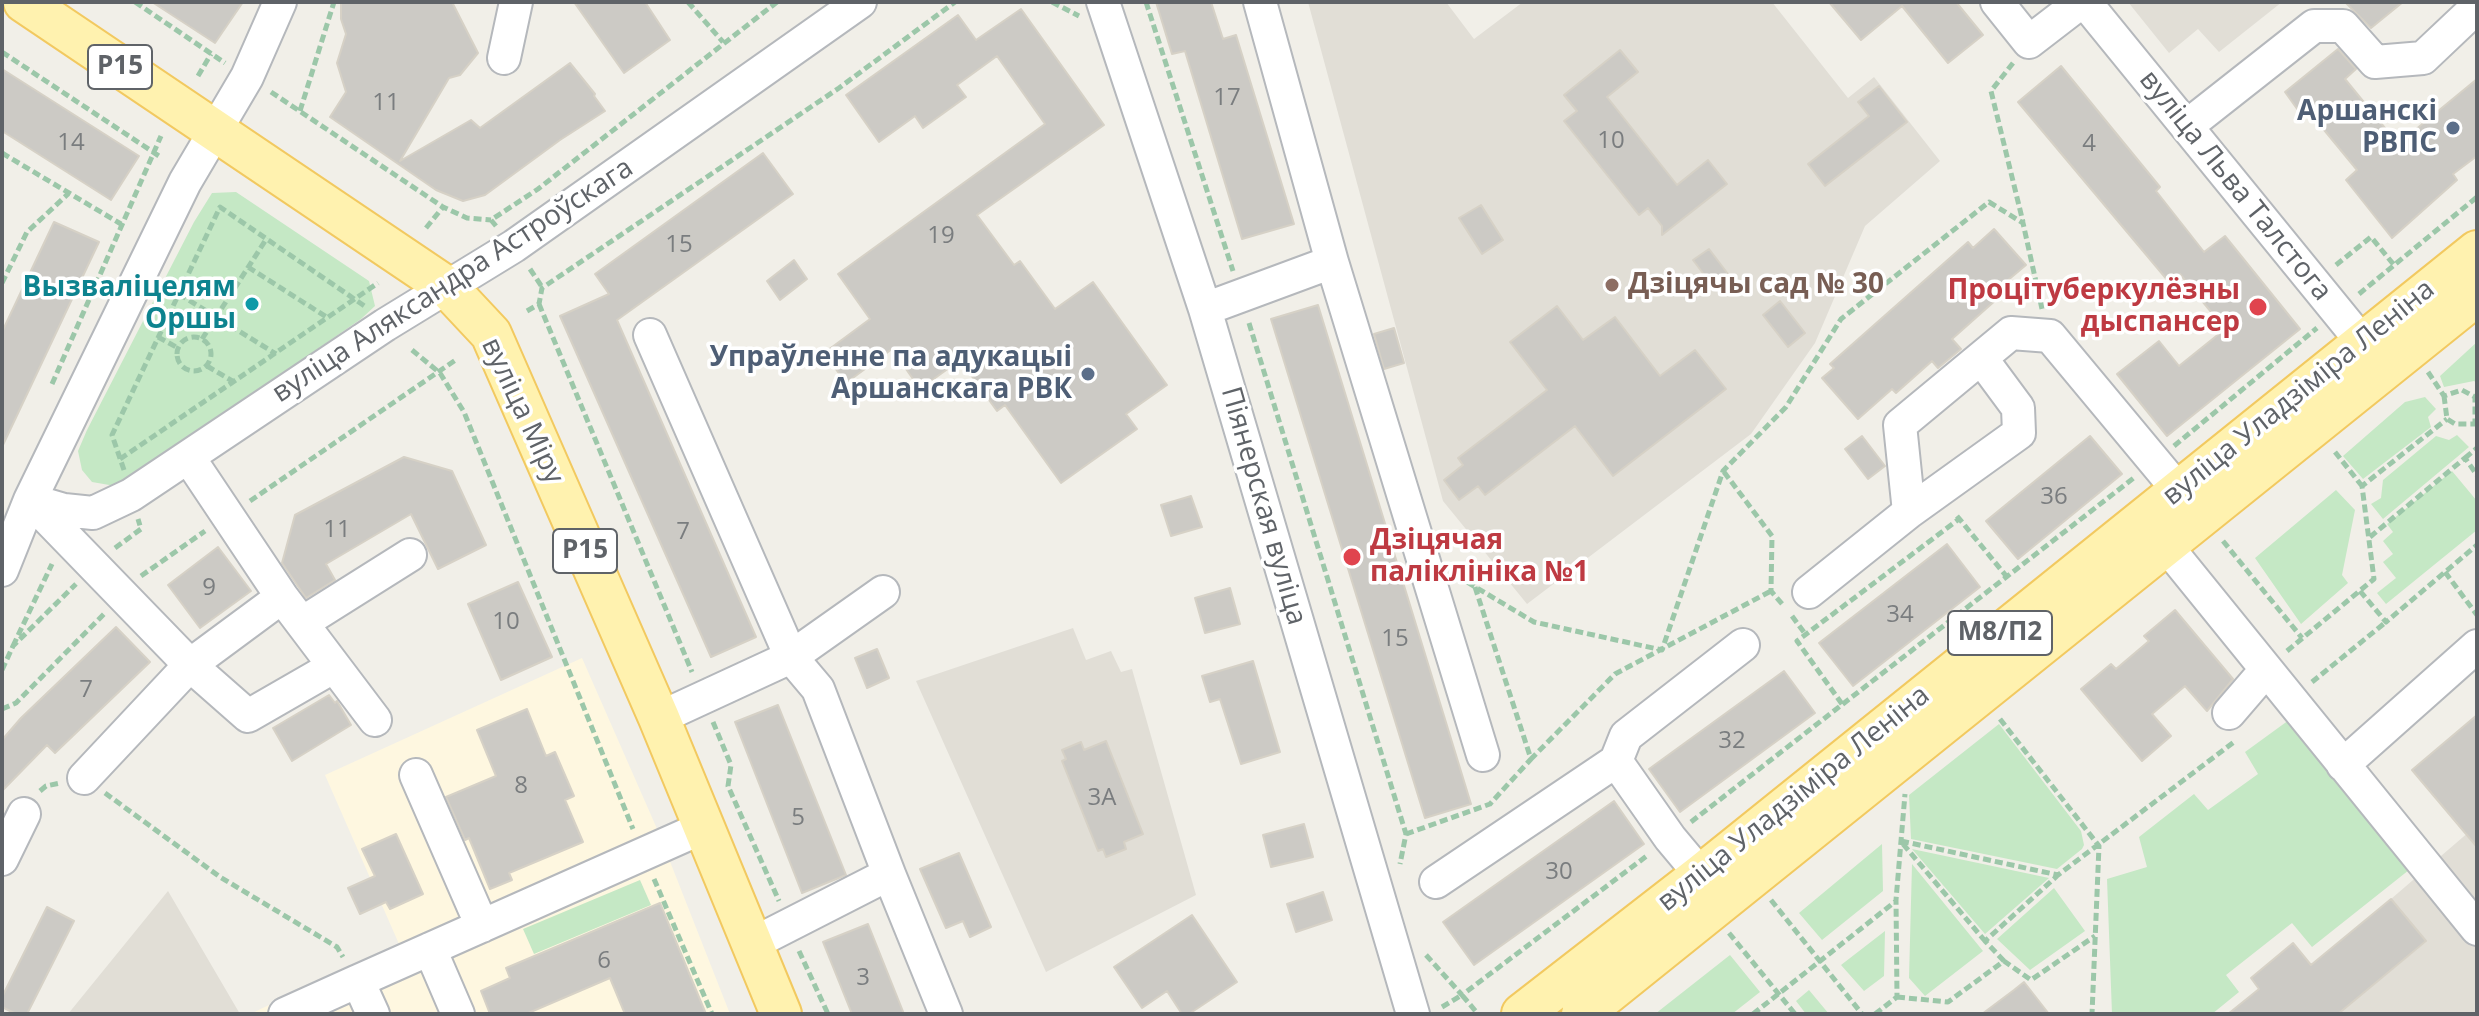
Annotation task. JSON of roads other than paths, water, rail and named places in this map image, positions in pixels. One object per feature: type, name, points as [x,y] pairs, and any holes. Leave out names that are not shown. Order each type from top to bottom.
[{"type":"main road","name":"вуліца Міру","points":[[24,2],[447,287],[491,334],[659,718],[781,1014]]},
{"type":"main road","name":"вуліца Уладзіміра Леніна","points":[[2374,357],[2477,251]]},
{"type":"main road","name":"вуліца Уладзіміра Леніна","points":[[1582,1014],[2190,503],[2374,357],[2477,295]]},
{"type":"main road","name":"вуліца Уладзіміра Леніна","points":[[1522,1014],[2155,532]]},
{"type":"street","points":[[2,570],[9,535],[30,500],[185,182],[247,77],[280,2]]},
{"type":"street","points":[[504,58],[516,2]]},
{"type":"street","name":"вуліца Аляксандра Астроўскага","points":[[30,500],[64,510],[93,513],[131,495],[385,325],[514,246],[860,2]]},
{"type":"street","name":"Піянерская вуліца","points":[[1103,2],[1205,309],[1428,1011]]},
{"type":"street","points":[[1260,2],[1332,262],[1483,755]]},
{"type":"street","points":[[1997,2],[2029,42],[2083,2]]},
{"type":"street","name":"вуліца Льва Талстога","points":[[2083,2],[2187,126],[2348,302],[2374,357]]},
{"type":"street","points":[[2187,126],[2314,26],[2343,26],[2375,62],[2423,58],[2477,7]]},
{"type":"street","points":[[1205,309],[1332,262]]},
{"type":"street","points":[[1909,512],[1900,425],[2011,333],[2050,336],[2190,503]]},
{"type":"street","points":[[650,335],[791,657],[818,689],[946,1014]]},
{"type":"street","points":[[1809,592],[1909,512],[2019,433],[2018,408],[1981,358]]},
{"type":"street","points":[[189,458],[282,597],[375,720]]},
{"type":"street","points":[[30,500],[190,665],[248,716],[321,674]]},
{"type":"street","points":[[2155,532],[2477,929]]},
{"type":"street","points":[[302,623],[410,555]]},
{"type":"street","points":[[659,718],[791,657],[883,592]]},
{"type":"street","points":[[84,778],[190,665],[282,597]]},
{"type":"street","points":[[1436,882],[1616,761],[1626,736],[1743,645]]},
{"type":"street","points":[[2343,765],[2477,646]]},
{"type":"street","points":[[2236,724],[2266,670]]},
{"type":"street","points":[[1616,761],[1670,838],[1701,875]]},
{"type":"street","points":[[416,775],[482,926]]},
{"type":"street","points":[[2,859],[24,814]]},
{"type":"street","points":[[285,1014],[704,827]]},
{"type":"street","points":[[752,944],[889,874]]},
{"type":"street","points":[[430,949],[458,1014]]},
{"type":"street","points":[[358,981],[373,1014]]},
{"type":"place","name":"Аршанскі РВПС","points":[[2453,128]]},
{"type":"place","name":"Дзіцячы сад № 30","points":[[1612,285]]},
{"type":"place","name":"Вызваліцелям Оршы","points":[[252,304]]},
{"type":"place","name":"Процітуберкулёзны дыспансер","points":[[2258,307]]},
{"type":"place","name":"Упраўленне па адукацыі Аршанскага РВК","points":[[1088,374]]},
{"type":"place","name":"Дзіцячая паліклініка №1","points":[[1352,557]]}]
